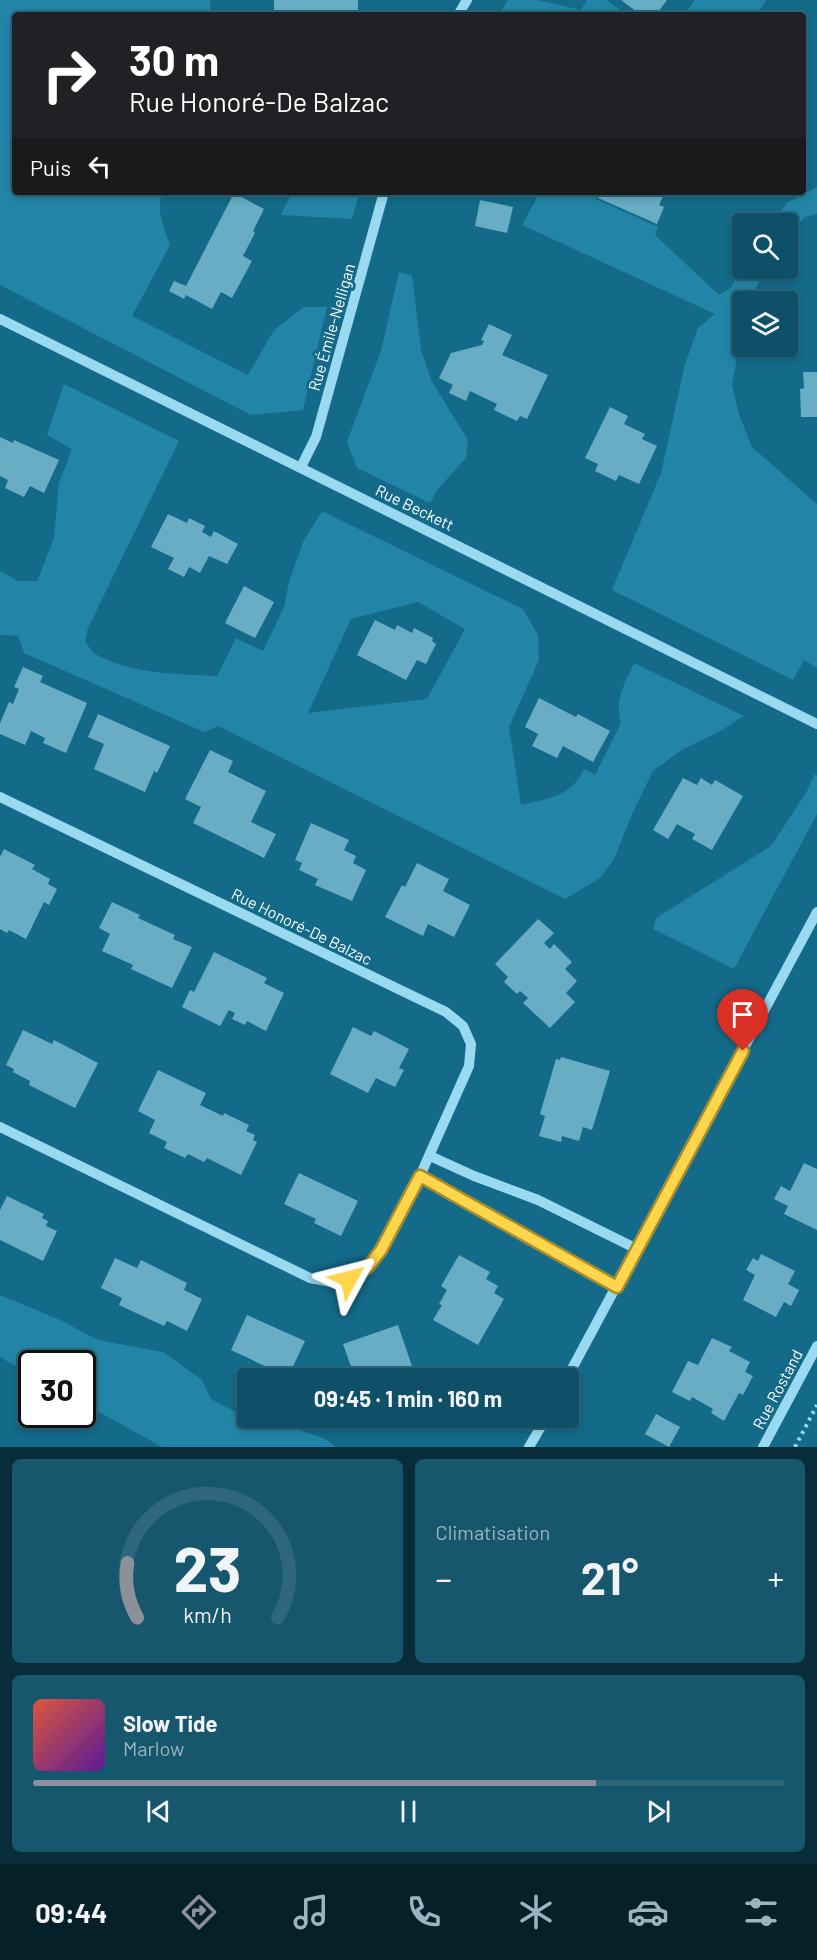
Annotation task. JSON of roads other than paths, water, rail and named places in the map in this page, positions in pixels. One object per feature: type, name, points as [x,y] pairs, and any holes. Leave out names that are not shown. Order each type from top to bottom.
[{"type":"street","name":"Rue Émile-Nelligan","points":[[301,467],[316,437],[383,195]]},
{"type":"street","name":"Rue Beckett","points":[[0,319],[817,724]]},
{"type":"street","name":"Rue Honoré-De Balzac","points":[[0,797],[447,1012],[463,1026],[471,1044],[469,1066],[420,1176],[381,1250],[368,1267],[349,1279],[330,1282],[310,1278],[0,1127]]},
{"type":"street","points":[[572,1368],[817,912]]},
{"type":"street","points":[[430,1155],[474,1176],[538,1200],[637,1249]]},
{"type":"street","points":[[420,1176],[617,1287]]},
{"type":"street","name":"Rue Rostand","points":[[763,1447],[817,1346]]},
{"type":"street","points":[[530,1447],[540,1428]]}]
